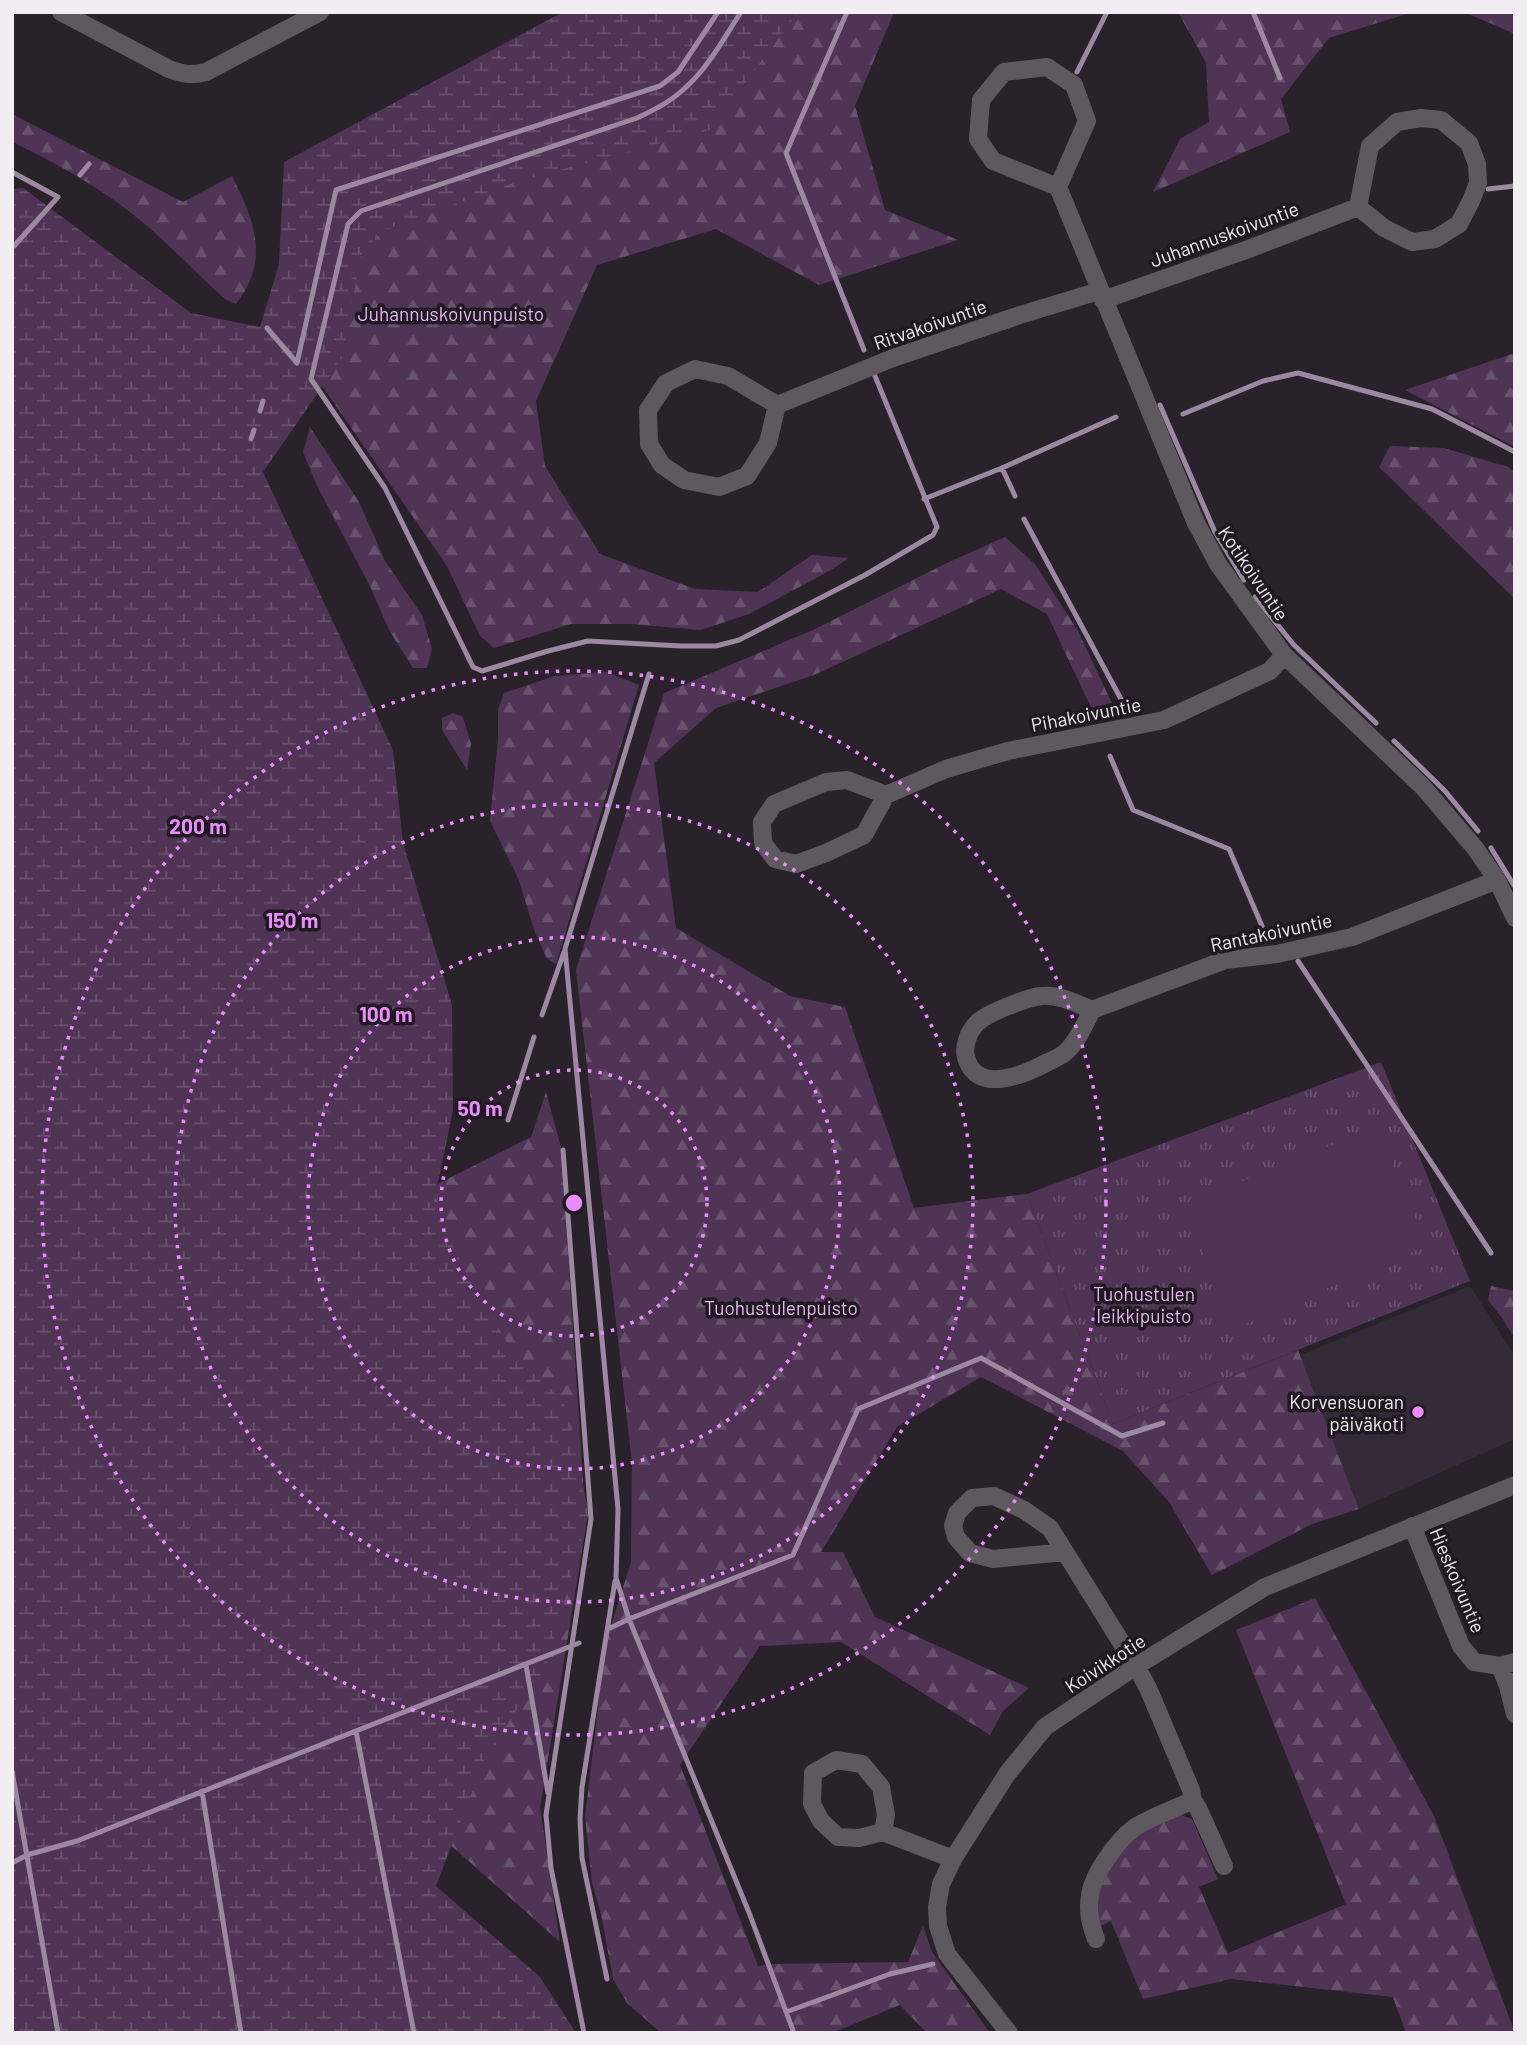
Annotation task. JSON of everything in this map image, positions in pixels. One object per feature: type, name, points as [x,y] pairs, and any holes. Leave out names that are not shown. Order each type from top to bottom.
[{"type":"street","points":[[61,12],[169,69],[194,75],[206,72],[320,12]]},
{"type":"street","points":[[1047,67],[1074,85],[1087,121],[1058,187],[993,161],[978,139],[981,100],[1004,72],[1047,67]]},
{"type":"street","points":[[1421,118],[1441,120],[1469,144],[1477,164],[1478,183],[1459,224],[1434,239],[1412,242],[1384,228],[1358,207],[1370,146],[1398,122],[1421,118]]},
{"type":"street","name":"Kotikoivuntie","points":[[1058,187],[1196,523],[1218,564],[1284,655],[1423,787],[1475,848],[1497,880],[1515,918]]},
{"type":"street","name":"Juhannuskoivuntie","points":[[1101,295],[1246,250],[1358,207]]},
{"type":"street","name":"Ritvakoivuntie","points":[[777,405],[893,358],[1020,315],[1101,295]]},
{"type":"street","points":[[695,369],[728,376],[777,405],[768,443],[747,475],[719,488],[684,480],[662,465],[649,444],[648,410],[666,383],[695,369]]},
{"type":"street","name":"Pihakoivuntie","points":[[886,795],[946,769],[1008,751],[1164,720],[1269,671],[1284,655]]},
{"type":"street","points":[[847,780],[886,795],[863,835],[826,853],[796,864],[775,859],[763,844],[762,822],[774,804],[827,782],[847,780]]},
{"type":"street","name":"Rantakoivuntie","points":[[1092,1010],[1225,960],[1277,954],[1352,937],[1497,880]]},
{"type":"street","points":[[1042,996],[1065,999],[1092,1010],[1079,1035],[1066,1052],[1030,1072],[1002,1079],[987,1078],[972,1070],[966,1058],[964,1044],[976,1023],[1004,1007],[1042,996]]},
{"type":"street","name":"Koivikkotie","points":[[1009,2033],[947,1954],[938,1926],[937,1906],[941,1884],[953,1859],[1007,1774],[1045,1727],[1136,1666],[1265,1587],[1515,1485]]},
{"type":"street","points":[[1065,1552],[993,1559],[970,1553],[956,1537],[953,1526],[957,1513],[972,1497],[994,1496],[1024,1510],[1050,1528],[1065,1552],[1136,1666],[1148,1688],[1191,1790],[1193,1801],[1224,1867]]},
{"type":"street","name":"Hieskoivuntie","points":[[1412,1527],[1461,1646],[1474,1662],[1508,1664],[1508,1686],[1515,1714]]},
{"type":"street","points":[[883,1832],[886,1815],[881,1787],[862,1764],[836,1760],[813,1773],[812,1804],[821,1821],[838,1837],[859,1838],[883,1832],[953,1859]]},
{"type":"street","points":[[1096,1939],[1089,1918],[1090,1894],[1100,1869],[1133,1828],[1193,1801]]},
{"type":"shaded area","name":"Korvensuoran päiväkoti","points":[[1470,1286],[1515,1356],[1515,1439],[1359,1509],[1300,1355]]},
{"type":"green space","points":[[563,12],[798,12],[710,130],[522,180],[382,231],[361,255],[342,358],[263,472],[393,750],[403,843],[452,1005],[453,1110],[434,1202],[466,1273],[509,1346],[564,1402],[589,1513],[547,1665],[486,1756],[436,1886],[540,1977],[576,2033],[12,2033],[12,189],[23,188],[191,313],[260,327],[279,264],[284,162]]},
{"type":"green space","name":"Juhannuskoivunpuisto","points":[[751,12],[894,12],[855,106],[885,210],[958,240],[819,285],[716,229],[597,265],[536,401],[545,466],[600,554],[695,589],[758,592],[812,555],[849,558],[749,614],[701,630],[630,624],[571,624],[494,648],[480,636],[447,566],[320,383],[350,241]]},
{"type":"green space","points":[[1178,12],[1413,12],[1329,38],[1281,99],[1290,132],[1153,192],[1180,139],[1209,122],[1206,63]]},
{"type":"green space","points":[[1464,12],[1515,12],[1515,34]]},
{"type":"green space","points":[[12,114],[183,202],[232,176],[252,225],[256,256],[247,288],[236,304],[225,299],[156,234],[115,201],[65,169],[12,142]]},
{"type":"green space","points":[[1515,353],[1515,447],[1405,390]]},
{"type":"green space","points":[[310,427],[359,502],[385,561],[422,615],[432,649],[427,668],[413,668],[389,630],[370,586],[317,486],[303,452]]},
{"type":"green space","points":[[1390,446],[1444,448],[1508,467],[1515,472],[1515,599],[1379,467]]},
{"type":"green space","name":"Tuohustulenpuisto","points":[[1005,537],[1035,564],[1078,631],[1117,714],[1097,720],[1047,614],[1001,589],[814,675],[716,708],[654,763],[676,928],[790,996],[845,1007],[914,1208],[1027,1194],[1113,1424],[1298,1350],[1359,1509],[1312,1524],[1212,1575],[1169,1502],[1123,1451],[981,1377],[897,1427],[821,1552],[843,1552],[875,1617],[1029,1688],[1003,1711],[990,1735],[841,1642],[760,1646],[680,1765],[758,1966],[908,1962],[923,1926],[932,1952],[990,2033],[927,2033],[900,2005],[832,2033],[661,2033],[627,2003],[613,1979],[592,1882],[585,1817],[609,1632],[631,1562],[632,1463],[576,970],[664,693],[813,630]]},
{"type":"green space","points":[[606,672],[639,685],[556,964],[547,959],[534,930],[519,880],[490,821],[498,710],[504,693],[555,676]]},
{"type":"green space","points":[[453,713],[463,717],[471,744],[467,770],[442,730],[442,718]]},
{"type":"green space","name":"Tuohustulen leikkipuisto","points":[[1381,1062],[1470,1281],[1113,1424],[1027,1194]]},
{"type":"green space","points":[[546,1092],[561,1147],[586,1526],[540,1808],[560,1942],[256,1673],[188,1310],[531,1137]]},
{"type":"green space","points":[[1376,1127],[1427,1245],[1230,1331],[1186,1204]]},
{"type":"green space","points":[[1491,1286],[1515,1291],[1515,1339],[1488,1300]]},
{"type":"green space","points":[[1315,1598],[1434,1816],[1515,2033],[1406,2033],[1393,1997],[1231,1979],[1143,1999],[1111,1921],[1099,1927],[1096,1897],[1122,1851],[1137,1833],[1181,1815],[1192,1819],[1218,1879],[1199,1887],[1228,1953],[1346,1904],[1236,1630]]},
{"type":"waterway","points":[[297,363],[336,190],[660,86],[678,72],[718,12]]},
{"type":"waterway","points":[[741,12],[701,72],[679,94],[656,109],[637,118],[361,211],[348,224],[311,379],[385,488],[473,667],[482,671],[588,641],[716,646],[739,640],[865,575],[933,535],[937,527],[875,376]]},
{"type":"waterway","points":[[847,12],[786,153],[864,350]]},
{"type":"waterway","points":[[1077,72],[1107,12]]},
{"type":"waterway","points":[[1253,12],[1280,78]]},
{"type":"waterway","points":[[80,175],[89,164]]},
{"type":"waterway","points":[[12,172],[58,197],[14,246]]},
{"type":"waterway","points":[[1488,189],[1515,186]]},
{"type":"waterway","points":[[267,328],[297,363]]},
{"type":"waterway","points":[[1183,414],[1263,381],[1298,373],[1432,409],[1515,452]]},
{"type":"waterway","points":[[260,411],[263,401]]},
{"type":"waterway","points":[[1160,405],[1215,532],[1244,580]]},
{"type":"waterway","points":[[924,499],[1002,468],[1116,417]]},
{"type":"waterway","points":[[251,439],[254,430]]},
{"type":"waterway","points":[[1002,468],[1015,496]]},
{"type":"waterway","points":[[1024,519],[1122,701]]},
{"type":"waterway","points":[[1255,597],[1294,645],[1376,723]]},
{"type":"waterway","points":[[649,674],[565,949],[618,1509],[616,1578],[629,1619],[750,1915],[794,2033]]},
{"type":"waterway","points":[[1394,741],[1445,791],[1478,831]]},
{"type":"waterway","points":[[1110,756],[1133,810],[1229,849],[1262,926]]},
{"type":"waterway","points":[[1491,848],[1515,887]]},
{"type":"waterway","points":[[542,1015],[564,952]]},
{"type":"waterway","points":[[1298,961],[1491,1253]]},
{"type":"waterway","points":[[508,1120],[534,1037]]},
{"type":"waterway","points":[[563,1150],[591,1519],[546,1815],[551,1868],[584,2033]]},
{"type":"waterway","points":[[608,1629],[793,1555],[858,1409],[981,1358],[1122,1436],[1163,1423]]},
{"type":"waterway","points":[[607,1979],[582,1858],[580,1819],[582,1787],[615,1581]]},
{"type":"waterway","points":[[12,1863],[27,1855],[77,1841],[579,1643]]},
{"type":"waterway","points":[[526,1665],[548,1793]]},
{"type":"waterway","points":[[356,1731],[414,2033]]},
{"type":"waterway","points":[[12,1771],[58,2033]]},
{"type":"waterway","points":[[202,1791],[241,2033]]},
{"type":"waterway","points":[[786,2012],[890,1974],[933,1964]]},
{"type":"place","name":"Korvensuoran päiväkoti","points":[[1418,1412]]}]
